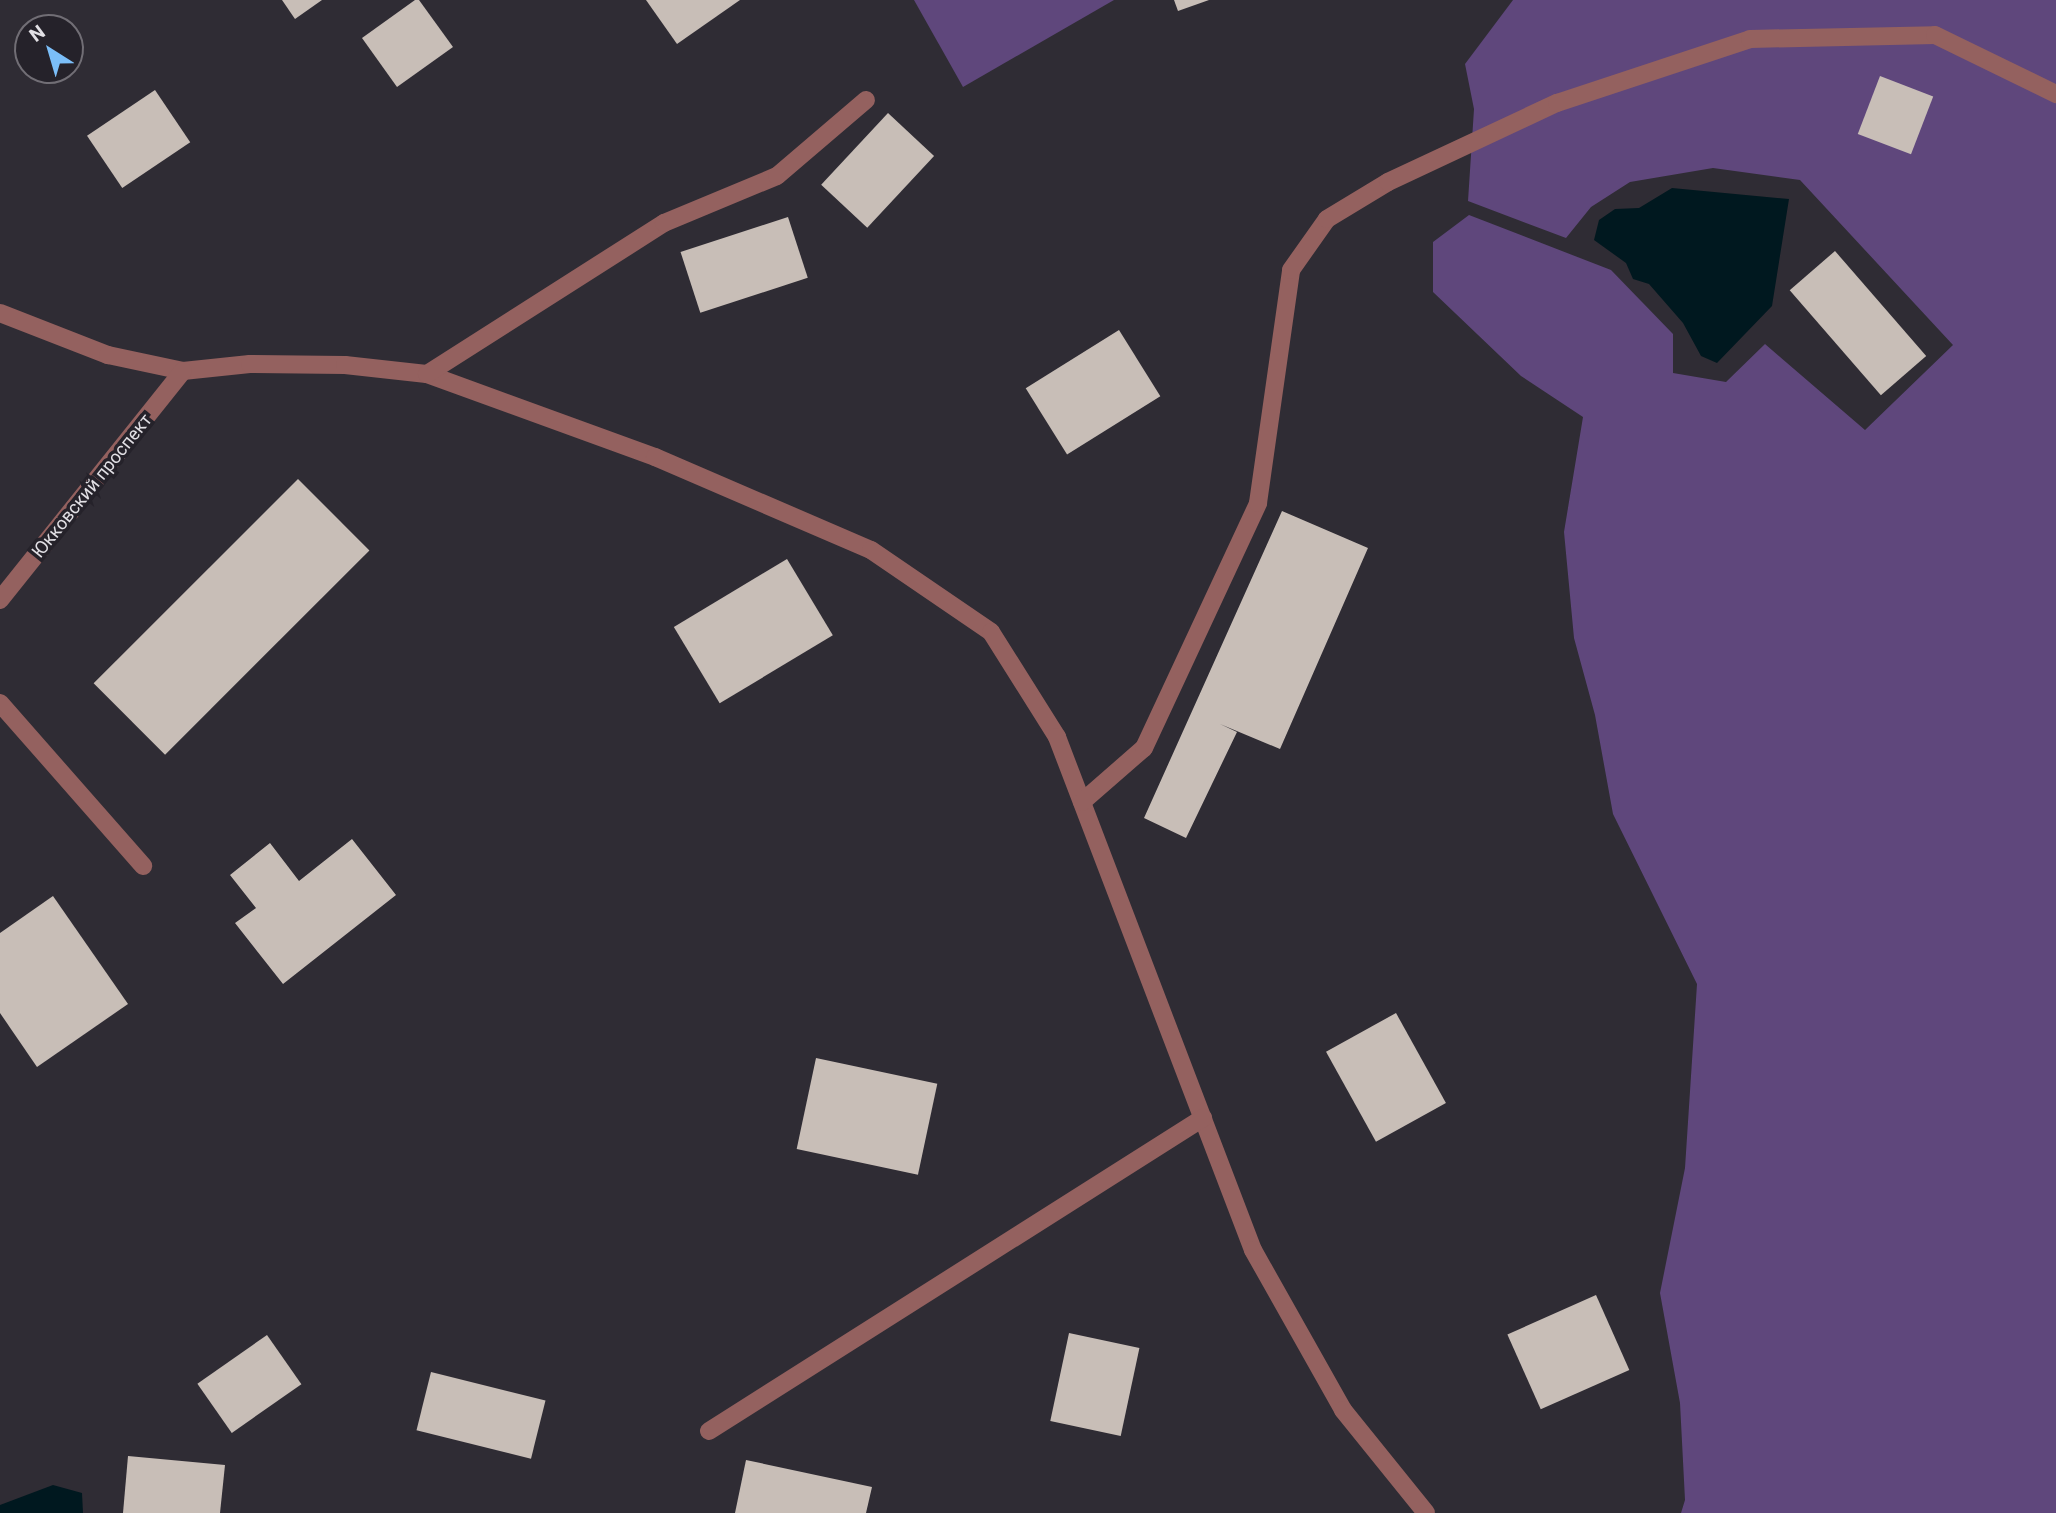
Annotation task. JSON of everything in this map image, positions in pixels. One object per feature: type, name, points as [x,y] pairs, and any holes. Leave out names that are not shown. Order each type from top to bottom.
[{"type":"street","points":[[1082,802],[1144,748],[1258,503],[1291,270],[1327,219],[1388,182],[1558,103],[1750,39],[1935,35],[2056,94]]},
{"type":"street","points":[[426,374],[664,222],[777,176],[866,100]]},
{"type":"street","points":[[0,313],[108,355],[183,371],[250,363],[345,365],[426,374],[655,457],[871,550],[991,632],[1057,737],[1253,1250],[1336,1399],[1426,1513]]},
{"type":"street","name":"Юкковский проспект","points":[[0,600],[183,371]]},
{"type":"street","points":[[0,703],[143,866]]},
{"type":"street","points":[[709,1431],[1203,1118]]},
{"type":"shaded area","points":[[914,0],[1114,0],[963,87]]},
{"type":"shaded area","points":[[1513,0],[2056,0],[2056,1513],[1681,1513],[1685,1500],[1680,1403],[1660,1293],[1685,1168],[1697,984],[1613,814],[1595,715],[1574,638],[1564,532],[1583,417],[1521,376],[1433,292],[1433,242],[1469,215],[1611,270],[1673,334],[1673,373],[1726,382],[1765,344],[1865,430],[1953,345],[1800,180],[1713,168],[1630,182],[1591,207],[1566,238],[1468,201],[1474,109],[1465,64]]},
{"type":"water","points":[[1672,188],[1789,199],[1772,306],[1717,363],[1701,356],[1683,323],[1649,284],[1633,279],[1626,263],[1594,240],[1599,220],[1615,209],[1639,208]]},
{"type":"water","points":[[53,1485],[82,1493],[83,1513],[0,1513],[0,1505]]},
{"type":"building","points":[[282,0],[322,0],[295,19]]},
{"type":"building","points":[[415,0],[419,0],[453,47],[397,87],[362,38]]},
{"type":"building","points":[[646,0],[740,0],[677,44]]},
{"type":"building","points":[[1174,0],[1209,0],[1178,11]]},
{"type":"building","points":[[1880,76],[1933,96],[1911,154],[1858,134]]},
{"type":"building","points":[[155,90],[190,142],[122,188],[87,136]]},
{"type":"building","points":[[888,113],[934,156],[867,228],[821,185]]},
{"type":"building","points":[[788,217],[808,278],[700,313],[681,252]]},
{"type":"building","points":[[1835,251],[1926,356],[1881,395],[1790,290]]},
{"type":"building","points":[[1119,330],[1160,396],[1067,454],[1026,388]]},
{"type":"building","points":[[298,479],[369,550],[165,755],[94,683]]},
{"type":"building","points":[[1282,511],[1368,548],[1280,749],[1220,724],[1237,732],[1186,838],[1144,818]]},
{"type":"building","points":[[787,559],[833,635],[720,703],[674,627]]},
{"type":"building","points":[[352,839],[396,895],[283,984],[235,923],[256,908],[230,875],[270,843],[299,881]]},
{"type":"building","points":[[53,896],[128,1004],[37,1067],[0,1013],[0,933]]},
{"type":"building","points":[[1396,1013],[1446,1103],[1376,1142],[1326,1052]]},
{"type":"building","points":[[816,1058],[937,1084],[918,1175],[797,1149]]},
{"type":"building","points":[[1596,1295],[1629,1370],[1541,1409],[1507,1334]]},
{"type":"building","points":[[1069,1333],[1139,1348],[1121,1436],[1050,1421]]},
{"type":"building","points":[[267,1335],[301,1384],[232,1433],[197,1384]]},
{"type":"building","points":[[431,1372],[545,1401],[531,1459],[416,1430]]},
{"type":"building","points":[[128,1456],[225,1465],[220,1513],[123,1513]]},
{"type":"building","points":[[746,1460],[872,1487],[866,1513],[735,1513]]}]
